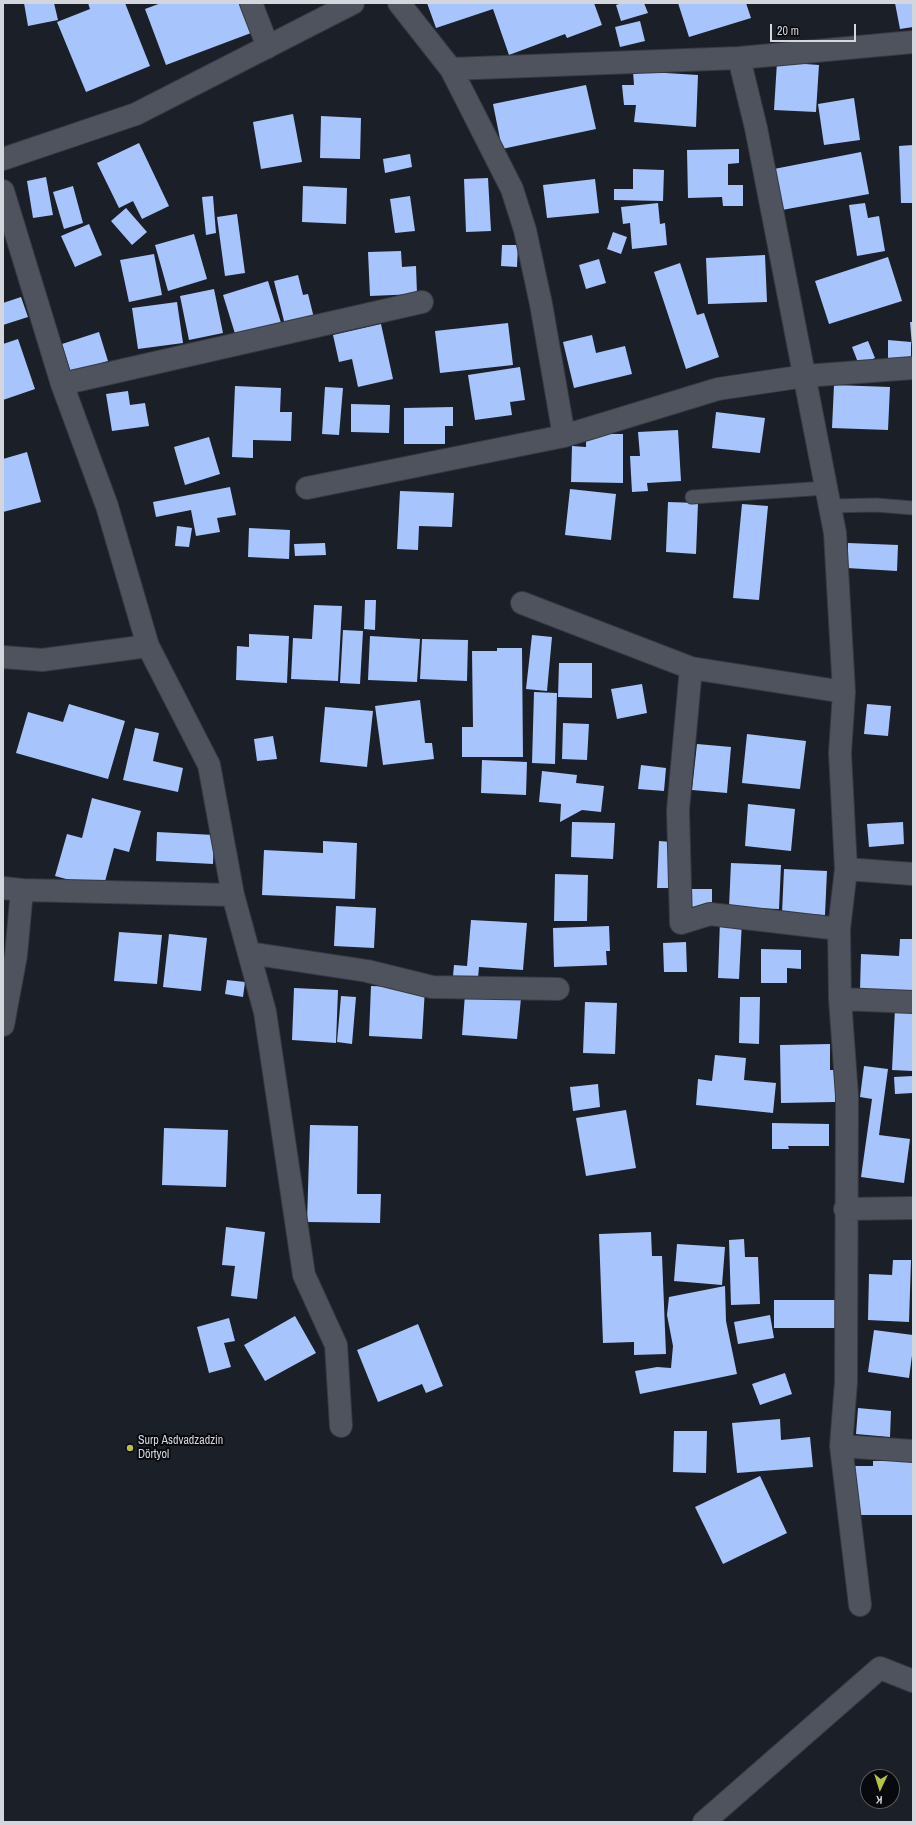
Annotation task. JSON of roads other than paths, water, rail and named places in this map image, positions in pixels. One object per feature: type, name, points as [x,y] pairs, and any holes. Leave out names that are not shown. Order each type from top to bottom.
[{"type":"street","points":[[251,3],[268,47]]},
{"type":"street","points":[[3,159],[136,114],[353,3]]},
{"type":"street","points":[[399,3],[450,69],[512,189],[523,223],[541,304],[564,436]]},
{"type":"street","points":[[450,69],[740,58],[913,42]]},
{"type":"street","points":[[740,58],[756,128],[835,533],[844,692],[840,753],[846,869],[839,929],[840,999],[847,1096],[845,1209],[846,1382],[841,1446],[860,1605]]},
{"type":"street","points":[[3,190],[62,384],[107,506],[148,646],[209,765],[234,895],[265,1012],[304,1275],[336,1345],[341,1426]]},
{"type":"street","points":[[62,384],[422,302]]},
{"type":"street","points":[[307,488],[564,436],[718,389],[805,376],[913,368]]},
{"type":"street","points":[[522,603],[691,668],[844,692]]},
{"type":"street","points":[[3,657],[42,660],[148,646]]},
{"type":"street","points":[[691,668],[678,810],[681,923],[710,914],[839,929]]},
{"type":"street","points":[[846,869],[913,874]]},
{"type":"street","points":[[3,1025],[16,955],[13,889],[234,895]]},
{"type":"street","points":[[249,954],[367,971],[432,987],[558,988]]},
{"type":"street","points":[[840,999],[913,1002]]},
{"type":"street","points":[[845,1209],[913,1208]]},
{"type":"street","points":[[841,1446],[913,1451]]},
{"type":"street","points":[[704,1822],[880,1668],[913,1681]]},
{"type":"lane","points":[[692,497],[828,497],[876,505],[913,508]]},
{"type":"place","name":"Surp Asdvadzadzin Dörtyol","points":[[130,1448]]}]
